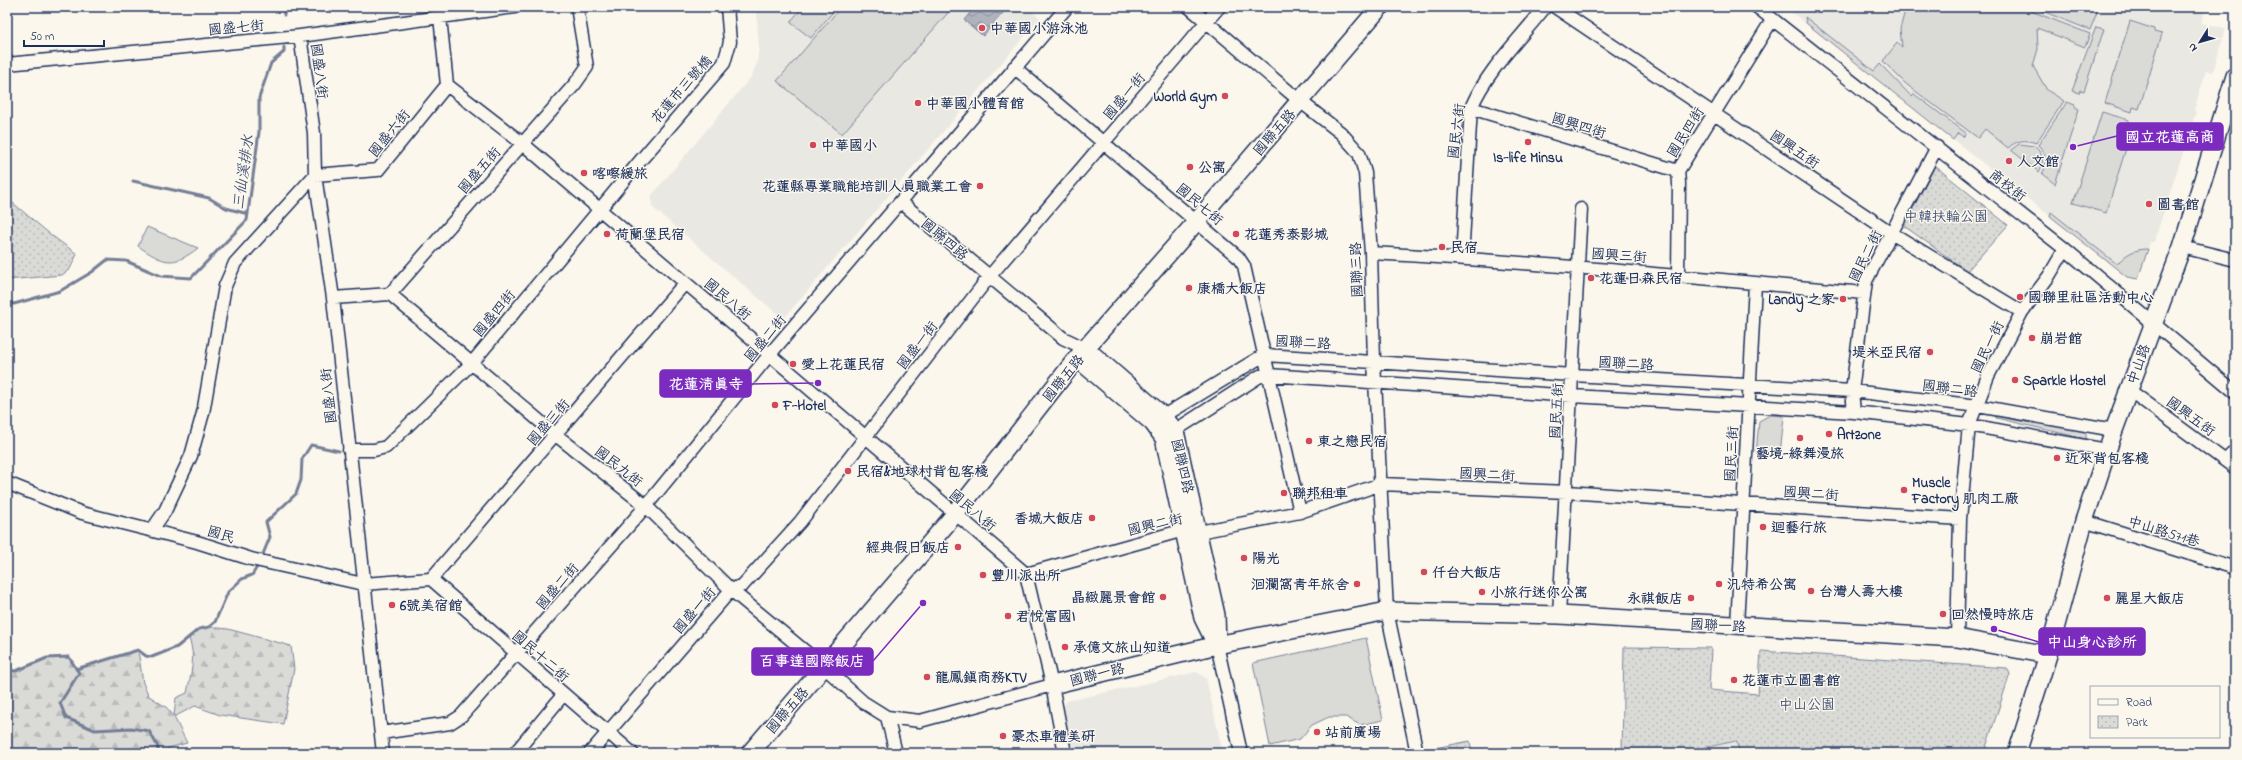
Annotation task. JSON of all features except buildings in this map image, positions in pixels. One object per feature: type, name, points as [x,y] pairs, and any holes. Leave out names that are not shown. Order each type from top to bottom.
[{"type":"street","name":"國盛七街","points":[[7,64],[300,36],[515,7]]},
{"type":"street","name":"國盛五街","points":[[390,294],[575,84],[587,67],[577,7]]},
{"type":"street","name":"花蓮市三號橋","points":[[640,160],[724,63],[730,42],[727,7]]},
{"type":"street","name":"國盛二街","points":[[381,733],[450,723],[461,716],[517,655],[646,506],[770,354],[1066,7]]},
{"type":"street","name":"國聯三路","points":[[1189,7],[1300,101],[1341,133],[1358,153],[1365,173],[1371,253],[1374,361],[1387,611]]},
{"type":"street","name":"國盛一街","points":[[590,753],[732,590],[743,585],[800,522],[989,277],[1219,7]]},
{"type":"street","name":"國聯五路","points":[[750,753],[956,514],[1082,353],[1380,7]]},
{"type":"street","name":"國民六街","points":[[1462,258],[1471,108],[1478,93],[1489,77],[1545,7]]},
{"type":"street","name":"國興五街","points":[[1555,7],[1714,112],[1893,234],[2022,312]]},
{"type":"street","name":"商校街","points":[[1757,7],[2065,249],[2235,392]]},
{"type":"street","points":[[440,17],[447,85]]},
{"type":"street","name":"國民四街","points":[[1678,275],[1680,183],[1678,171],[1772,20]]},
{"type":"street","name":"國盛八街","points":[[300,36],[314,133],[316,175],[334,298],[348,450],[383,753]]},
{"type":"street","name":"國民七街","points":[[1014,67],[1197,221],[1238,257],[1244,266],[1300,512]]},
{"type":"street","name":"中山路","points":[[2017,753],[2048,654],[2084,522],[2107,450],[2182,247],[2235,76]]},
{"type":"street","name":"國民八街","points":[[447,85],[522,144],[599,209],[770,354],[864,438],[1026,574]]},
{"type":"street","name":"國盛六街","points":[[316,175],[378,170],[447,85]]},
{"type":"street","name":"國興四街","points":[[1471,108],[1678,171]]},
{"type":"street","name":"國民二街","points":[[1854,412],[1852,391],[1863,293],[1866,281],[1893,234],[1937,148]]},
{"type":"street","name":"國盛四街","points":[[348,450],[374,450],[386,447],[472,362],[640,160]]},
{"type":"street","points":[[152,530],[165,511],[191,456],[203,413],[224,286],[235,263],[316,175]]},
{"type":"street","name":"國聯四路","points":[[901,202],[989,277],[1082,353],[1158,420],[1170,435],[1192,531],[1203,618],[1217,645],[1241,753]]},
{"type":"street","name":"國民五街","points":[[1559,615],[1567,492],[1581,209]]},
{"type":"street","points":[[2182,247],[2235,260]]},
{"type":"street","name":"國民一街","points":[[1957,638],[1960,520],[1969,425],[1978,406],[1988,376],[2022,312],[2049,276],[2065,249]]},
{"type":"street","name":"國興三街","points":[[1371,253],[1462,258],[1678,275],[1755,284],[1863,293]]},
{"type":"street","name":"國盛三街","points":[[432,579],[685,283]]},
{"type":"street","name":"國民三街","points":[[1737,626],[1755,284]]},
{"type":"street","points":[[334,298],[390,294]]},
{"type":"street","name":"國民九街","points":[[390,294],[472,362],[556,435],[646,506],[732,590],[824,667]]},
{"type":"street","name":"國聯二路","points":[[1158,420],[1264,355],[1852,391],[1978,406],[2114,430]]},
{"type":"street","points":[[1170,435],[1260,376],[1269,375],[1376,381],[1572,396],[1854,412],[1969,425],[2107,450]]},
{"type":"street","name":"國興五街","points":[[2129,390],[2230,464]]},
{"type":"street","points":[[2230,464],[2235,450]]},
{"type":"street","name":"國民","points":[[7,483],[82,513],[152,530],[251,558],[363,584],[432,579]]},
{"type":"street","name":"國興二街","points":[[1026,574],[1192,531],[1300,512],[1381,484],[1567,492],[1960,520]]},
{"type":"street","name":"中山路571巷","points":[[2084,522],[2235,568]]},
{"type":"street","points":[[1026,574],[1052,685],[1065,753]]},
{"type":"street","name":"國民十二街","points":[[432,579],[517,655],[632,753]]},
{"type":"street","points":[[1387,611],[1417,753]]},
{"type":"street","name":"國聯一路","points":[[824,667],[863,702],[887,717],[920,721],[1052,685],[1217,645],[1387,611],[1559,615],[1957,638],[2048,654]]},
{"type":"street","points":[[515,753],[563,695]]},
{"type":"street","points":[[887,717],[896,753]]},
{"type":"shaded area","name":"中華國小","points":[[756,7],[1026,7],[1040,18],[786,316],[781,317],[652,207],[652,195],[751,77],[757,63],[759,47]]},
{"type":"shaded area","points":[[1785,7],[2206,7],[2201,23],[2226,28],[2213,72],[2206,70],[2194,111],[2196,112],[2154,242],[2150,242],[2138,279],[2127,277]]},
{"type":"shaded area","points":[[1197,672],[1206,678],[1222,749],[1219,753],[1072,753],[1062,708],[1067,701]]},
{"type":"shaded area","points":[[1738,741],[1741,753],[1689,753]]},
{"type":"green space","points":[[803,7],[837,7],[811,38],[790,22]]},
{"type":"green space","points":[[841,7],[953,7],[842,134],[777,81]]},
{"type":"green space","points":[[1906,7],[2021,7],[2090,34],[2085,47],[2037,28],[2038,49],[2033,66],[2047,90],[2064,101],[2036,143],[2021,141],[2008,148],[1985,129],[1978,138],[1906,84],[1883,61],[1897,43],[1902,47],[1900,29]]},
{"type":"green space","points":[[2032,7],[2099,7],[2090,30]]},
{"type":"green space","points":[[1805,17],[1874,71],[1880,64],[1912,97],[1914,94],[1966,133],[1963,137],[1958,133],[1953,140],[1806,23]]},
{"type":"green space","points":[[2130,21],[2154,29],[2154,32],[2162,34],[2139,109],[2133,107],[2132,112],[2105,103]]},
{"type":"green space","points":[[2096,27],[2104,29],[2084,91],[2080,90],[2079,93],[2072,91]]},
{"type":"green space","points":[[2067,102],[2075,105],[2075,107],[2079,109],[2055,184],[2042,174],[2046,159],[2038,145]]},
{"type":"green space","points":[[2102,112],[2129,120],[2128,124],[2133,126],[2106,213],[2073,203]]},
{"type":"green space","points":[[2019,144],[2034,146],[2037,149],[2042,158],[2042,165],[2039,172],[2011,150]]},
{"type":"green space","name":"中韓扶輪公園","points":[[1935,166],[2008,225],[1967,271],[1904,226]]},
{"type":"green space","points":[[7,198],[51,235],[77,254],[70,269],[62,275],[7,280]]},
{"type":"green space","points":[[2051,212],[2117,264],[2131,253],[2148,249],[2138,279],[2127,277],[2050,216]]},
{"type":"green space","points":[[147,227],[198,248],[182,259],[168,261],[161,259],[138,246]]},
{"type":"green space","points":[[1995,411],[2086,431],[2086,439],[1996,418]]},
{"type":"green space","points":[[1770,415],[1784,416],[1780,455],[1756,453],[1759,421]]},
{"type":"green space","points":[[209,627],[228,629],[291,646],[294,669],[283,724],[220,715],[195,706],[174,717],[187,743],[168,748],[167,753],[7,753],[7,671],[16,671],[47,658],[69,657],[77,669],[138,650],[143,683],[149,696],[166,707],[174,716],[176,698],[187,693],[190,679],[192,652],[189,638],[199,629]]},
{"type":"green space","points":[[1366,638],[1383,720],[1360,725],[1346,717],[1329,717],[1312,725],[1300,739],[1270,746],[1253,663]]},
{"type":"green space","name":"中山公園","points":[[1624,647],[1711,648],[1709,690],[1758,694],[1761,651],[2007,668],[2010,674],[1984,753],[1740,753],[1736,741],[1680,753],[1622,753]]},
{"type":"green space","points":[[1470,741],[1472,753],[1436,753],[1435,748]]},
{"type":"water","name":"中華國小游泳池","points":[[975,7],[1008,7],[983,36],[964,20]]},
{"type":"waterway","name":"三仙溪排水","points":[[284,7],[284,15]]},
{"type":"waterway","name":"三仙溪排水","points":[[7,302],[14,304],[60,291],[92,272],[107,260],[126,261],[161,276],[191,278],[247,220],[259,132],[259,98],[271,63],[284,52],[284,47]]},
{"type":"waterway","points":[[133,181],[209,198],[226,208],[248,214]]},
{"type":"waterway","points":[[261,559],[270,537],[266,522],[296,494],[301,480],[302,459],[311,445],[339,451]]},
{"type":"waterway","points":[[76,669],[138,650],[146,656],[152,657],[177,647],[199,629],[209,627],[215,622],[228,592],[242,579],[252,575],[259,564]]},
{"type":"waterway","name":"三仙溪排水","points":[[7,670],[16,671],[47,658],[69,657],[79,673],[60,703],[66,718],[95,730],[131,728],[149,731],[157,745],[159,753]]},
{"type":"place","name":"中華國小游泳池","points":[[982,28]]},
{"type":"place","name":"World Gym","points":[[1225,96]]},
{"type":"place","name":"中華國小體育館","points":[[918,103]]},
{"type":"place","name":"Is-life Minsu","points":[[1528,142]]},
{"type":"place","name":"中華國小","points":[[813,145]]},
{"type":"place","name":"國立花蓮高商","points":[[2073,147]]},
{"type":"place","name":"人文館","points":[[2009,161]]},
{"type":"place","name":"公寓","points":[[1190,167]]},
{"type":"place","name":"喀嚓緩旅","points":[[584,173]]},
{"type":"place","name":"花蓮縣專業職能培訓人員職業工會","points":[[980,186]]},
{"type":"place","name":"圖書館","points":[[2149,204]]},
{"type":"place","name":"荷蘭堡民宿","points":[[607,234]]},
{"type":"place","name":"花蓮秀泰影城","points":[[1236,234]]},
{"type":"place","name":"民宿","points":[[1442,247]]},
{"type":"place","name":"花蓮日森民宿","points":[[1591,278]]},
{"type":"place","name":"康橋大飯店","points":[[1189,288]]},
{"type":"place","name":"國聯里社區活動中心","points":[[2020,297]]},
{"type":"place","name":"Landy 之家","points":[[1843,299]]},
{"type":"place","name":"崩岩館","points":[[2032,338]]},
{"type":"place","name":"堤米亞民宿","points":[[1930,352]]},
{"type":"place","name":"愛上花蓮民宿","points":[[793,364]]},
{"type":"place","name":"Sparkle Hostel","points":[[2015,380]]},
{"type":"place","name":"花蓮清真寺","points":[[818,383]]},
{"type":"place","name":"F-Hotel","points":[[775,405]]},
{"type":"place","name":"Artzone","points":[[1829,434]]},
{"type":"place","name":"藝境-綠舞漫旅","points":[[1800,438]]},
{"type":"place","name":"東之戀民宿","points":[[1309,441]]},
{"type":"place","name":"近來背包客棧","points":[[2057,458]]},
{"type":"place","name":"民宿&地球村背包客棧","points":[[848,471]]},
{"type":"place","name":"Muscle Factory 肌肉工廠","points":[[1904,490]]},
{"type":"place","name":"聯邦租車","points":[[1284,493]]},
{"type":"place","name":"香城大飯店","points":[[1092,518]]},
{"type":"place","name":"迴藝行旅","points":[[1763,527]]},
{"type":"place","name":"經典假日飯店","points":[[958,547]]},
{"type":"place","name":"陽光","points":[[1244,558]]},
{"type":"place","name":"仟台大飯店","points":[[1424,572]]},
{"type":"place","name":"豐川派出所","points":[[983,575]]},
{"type":"place","name":"洄瀾窩青年旅舍","points":[[1357,584]]},
{"type":"place","name":"汎特希公寓","points":[[1719,584]]},
{"type":"place","name":"台灣人壽大樓","points":[[1811,591]]},
{"type":"place","name":"小旅行迷你公寓","points":[[1482,592]]},
{"type":"place","name":"晶緻麗景會館","points":[[1163,597]]},
{"type":"place","name":"永祺飯店","points":[[1691,598]]},
{"type":"place","name":"麗星大飯店","points":[[2107,598]]},
{"type":"place","name":"百事達國際飯店","points":[[923,603]]},
{"type":"place","name":"6號美宿館","points":[[392,605]]},
{"type":"place","name":"回然慢時旅店","points":[[1943,614]]},
{"type":"place","name":"君悅富國I","points":[[1008,616]]},
{"type":"place","name":"中山身心診所","points":[[1994,629]]},
{"type":"place","name":"承億文旅山知道","points":[[1065,647]]},
{"type":"place","name":"龍鳳鎮商務KTV","points":[[927,677]]},
{"type":"place","name":"花蓮市立圖書館","points":[[1734,680]]},
{"type":"place","name":"站前廣場","points":[[1317,732]]},
{"type":"place","name":"豪杰車體美研","points":[[1003,736]]}]
